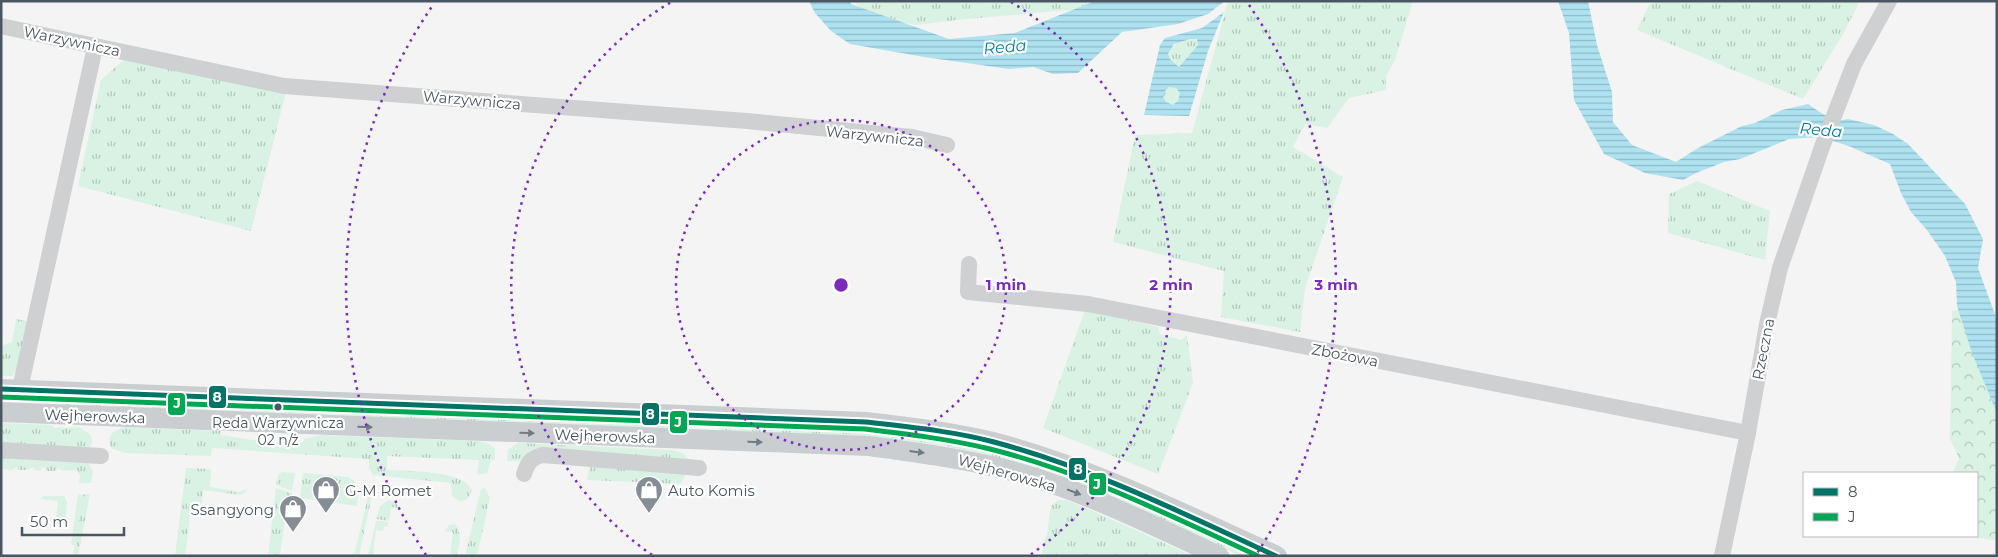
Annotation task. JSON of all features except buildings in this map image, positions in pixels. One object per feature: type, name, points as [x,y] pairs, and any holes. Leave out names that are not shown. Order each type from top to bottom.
[{"type":"main road","name":"Wejherowska","points":[[11,389],[866,422],[929,429],[992,442],[1067,465],[1161,503],[1277,556]]},
{"type":"main road","name":"Wejherowska","points":[[1,412],[716,440],[887,449],[943,455],[1013,472],[1092,499],[1219,556]]},
{"type":"street","name":"Rzeczna","points":[[1722,556],[1748,433],[1767,324],[1780,268],[1822,147],[1854,64],[1889,1]]},
{"type":"street","name":"Warzywnicza","points":[[1,26],[284,86],[747,121],[912,138],[947,145]]},
{"type":"street","points":[[11,389],[95,46]]},
{"type":"street","name":"Zbożowa","points":[[969,264],[968,292],[1088,304],[1748,433]]},
{"type":"street","points":[[1,450],[101,456]]},
{"type":"street","points":[[524,474],[527,463],[533,458],[543,455],[699,468]]},
{"type":"green space","points":[[855,1],[1090,1],[1081,9],[916,25],[874,18],[857,5]]},
{"type":"green space","points":[[1228,1],[1413,1],[1395,60],[1386,76],[1386,90],[1349,98],[1327,128],[1305,124],[1293,147],[1343,177],[1305,288],[1300,332],[1221,317],[1224,271],[1113,242],[1135,135],[1192,133]]},
{"type":"green space","points":[[1655,1],[1750,1],[1755,3],[1758,1],[1860,1],[1842,36],[1803,99],[1637,30],[1649,5]]},
{"type":"green space","points":[[1194,39],[1199,41],[1198,45],[1179,67],[1168,56],[1172,48],[1185,40]]},
{"type":"green space","points":[[127,57],[286,92],[251,231],[78,186],[101,80]]},
{"type":"green space","points":[[1172,87],[1178,90],[1181,96],[1178,102],[1172,105],[1166,102],[1163,96],[1166,90]]},
{"type":"green space","points":[[1697,181],[1770,211],[1765,260],[1668,233],[1669,194]]},
{"type":"green space","points":[[1970,308],[1997,345],[1997,541],[1974,537],[1978,537],[1978,472],[1953,472],[1959,458],[1950,439],[1952,311]]},
{"type":"green space","points":[[1085,310],[1158,327],[1160,334],[1181,340],[1187,335],[1193,383],[1158,474],[1043,428]]},
{"type":"green space","points":[[16,319],[30,322],[16,372],[12,376],[1,376],[1,346],[12,342]]},
{"type":"green space","points":[[62,400],[678,424],[676,429],[62,405]]},
{"type":"green space","points":[[1,423],[52,425],[54,428],[79,427],[91,435],[92,444],[88,448],[1,446]]},
{"type":"green space","points":[[721,425],[884,433],[981,448],[1052,469],[1086,482],[1155,510],[1255,556],[1241,556],[1144,512],[1020,464],[980,453],[903,440],[719,431]]},
{"type":"green space","points":[[125,427],[221,431],[221,435],[259,441],[303,443],[304,439],[322,435],[478,441],[495,448],[495,460],[491,460],[487,473],[477,475],[479,460],[387,456],[387,470],[420,471],[447,475],[467,483],[472,490],[468,498],[461,502],[452,496],[451,483],[373,475],[369,468],[369,459],[212,448],[211,456],[125,453],[111,448],[109,440],[114,432]]},
{"type":"green space","points":[[518,443],[672,450],[683,453],[690,461],[681,471],[685,476],[681,484],[587,480],[590,465],[507,461],[508,450]]},
{"type":"green space","points":[[1,455],[87,461],[93,471],[91,483],[79,483],[80,476],[77,470],[63,471],[58,468],[56,471],[47,471],[43,467],[40,471],[35,470],[33,467],[28,470],[19,470],[17,467],[12,470],[1,469]]},
{"type":"green space","points":[[186,468],[211,469],[210,487],[240,492],[247,490],[241,495],[203,490],[201,511],[191,511],[185,556],[175,556]]},
{"type":"green space","points":[[282,472],[295,473],[292,491],[276,485],[278,475]]},
{"type":"green space","points":[[303,473],[348,477],[357,486],[357,506],[300,498]]},
{"type":"green space","points":[[276,488],[291,493],[292,498],[288,497],[280,556],[268,556]]},
{"type":"green space","points":[[485,488],[490,498],[477,556],[465,556],[481,489]]},
{"type":"green space","points":[[78,494],[82,495],[75,545],[71,545]]},
{"type":"green space","points":[[90,494],[78,556],[73,556],[82,495]]},
{"type":"green space","points":[[43,496],[64,496],[67,502],[65,523],[55,525],[58,501],[40,499]]},
{"type":"green space","points":[[370,496],[371,500],[359,556],[351,556],[355,551],[368,497]]},
{"type":"green space","points":[[388,500],[396,502],[399,508],[391,507],[389,521],[376,519],[380,506]]},
{"type":"green space","points":[[1058,500],[1066,500],[1093,511],[1193,556],[1041,556],[1051,506]]},
{"type":"green space","points":[[376,521],[388,522],[388,527],[384,526],[383,531],[376,530],[373,556],[368,556]]},
{"type":"green space","points":[[455,524],[460,535],[457,556],[450,556],[453,532],[445,531],[449,525]]},
{"type":"water","name":"Reda","points":[[809,1],[850,1],[851,4],[949,39],[1015,33],[1095,1],[1225,1],[1208,14],[1178,24],[1122,32],[1078,73],[1053,74],[1033,67],[1009,69],[850,44],[831,31],[815,13]]},
{"type":"water","name":"Reda","points":[[1558,1],[1588,1],[1597,45],[1612,92],[1613,122],[1632,145],[1676,162],[1698,148],[1742,126],[1755,123],[1782,110],[1808,104],[1838,121],[1848,119],[1874,125],[1908,144],[1965,204],[1983,239],[1978,268],[1997,320],[1997,413],[1972,353],[1957,306],[1956,282],[1945,256],[1927,230],[1911,212],[1901,193],[1890,164],[1822,137],[1789,139],[1740,159],[1724,162],[1683,180],[1645,173],[1604,154],[1574,100],[1569,33]]},
{"type":"water","points":[[1224,12],[1208,51],[1189,116],[1144,115],[1160,45],[1165,38],[1202,28]],"holes":[[[1197,39],[1198,45],[1179,67],[1170,59],[1168,54],[1174,44]],[[1169,87],[1176,88],[1180,93],[1178,101],[1173,105],[1166,102],[1163,97]]]},
{"type":"transit line","name":"8","points":[[1,389],[866,422],[914,428],[994,442],[1066,465],[1172,508],[1276,556]]},
{"type":"transit line","name":"J","points":[[1,397],[865,429],[975,445],[1025,459],[1093,482],[1258,556]]},
{"type":"place","name":"Reda Warzywnicza 02 n/ż","points":[[278,407]]},
{"type":"place","name":"G-M Romet","points":[[326,514]]},
{"type":"place","name":"Auto Komis","points":[[649,514]]},
{"type":"place","name":"Ssangyong","points":[[293,533]]}]
